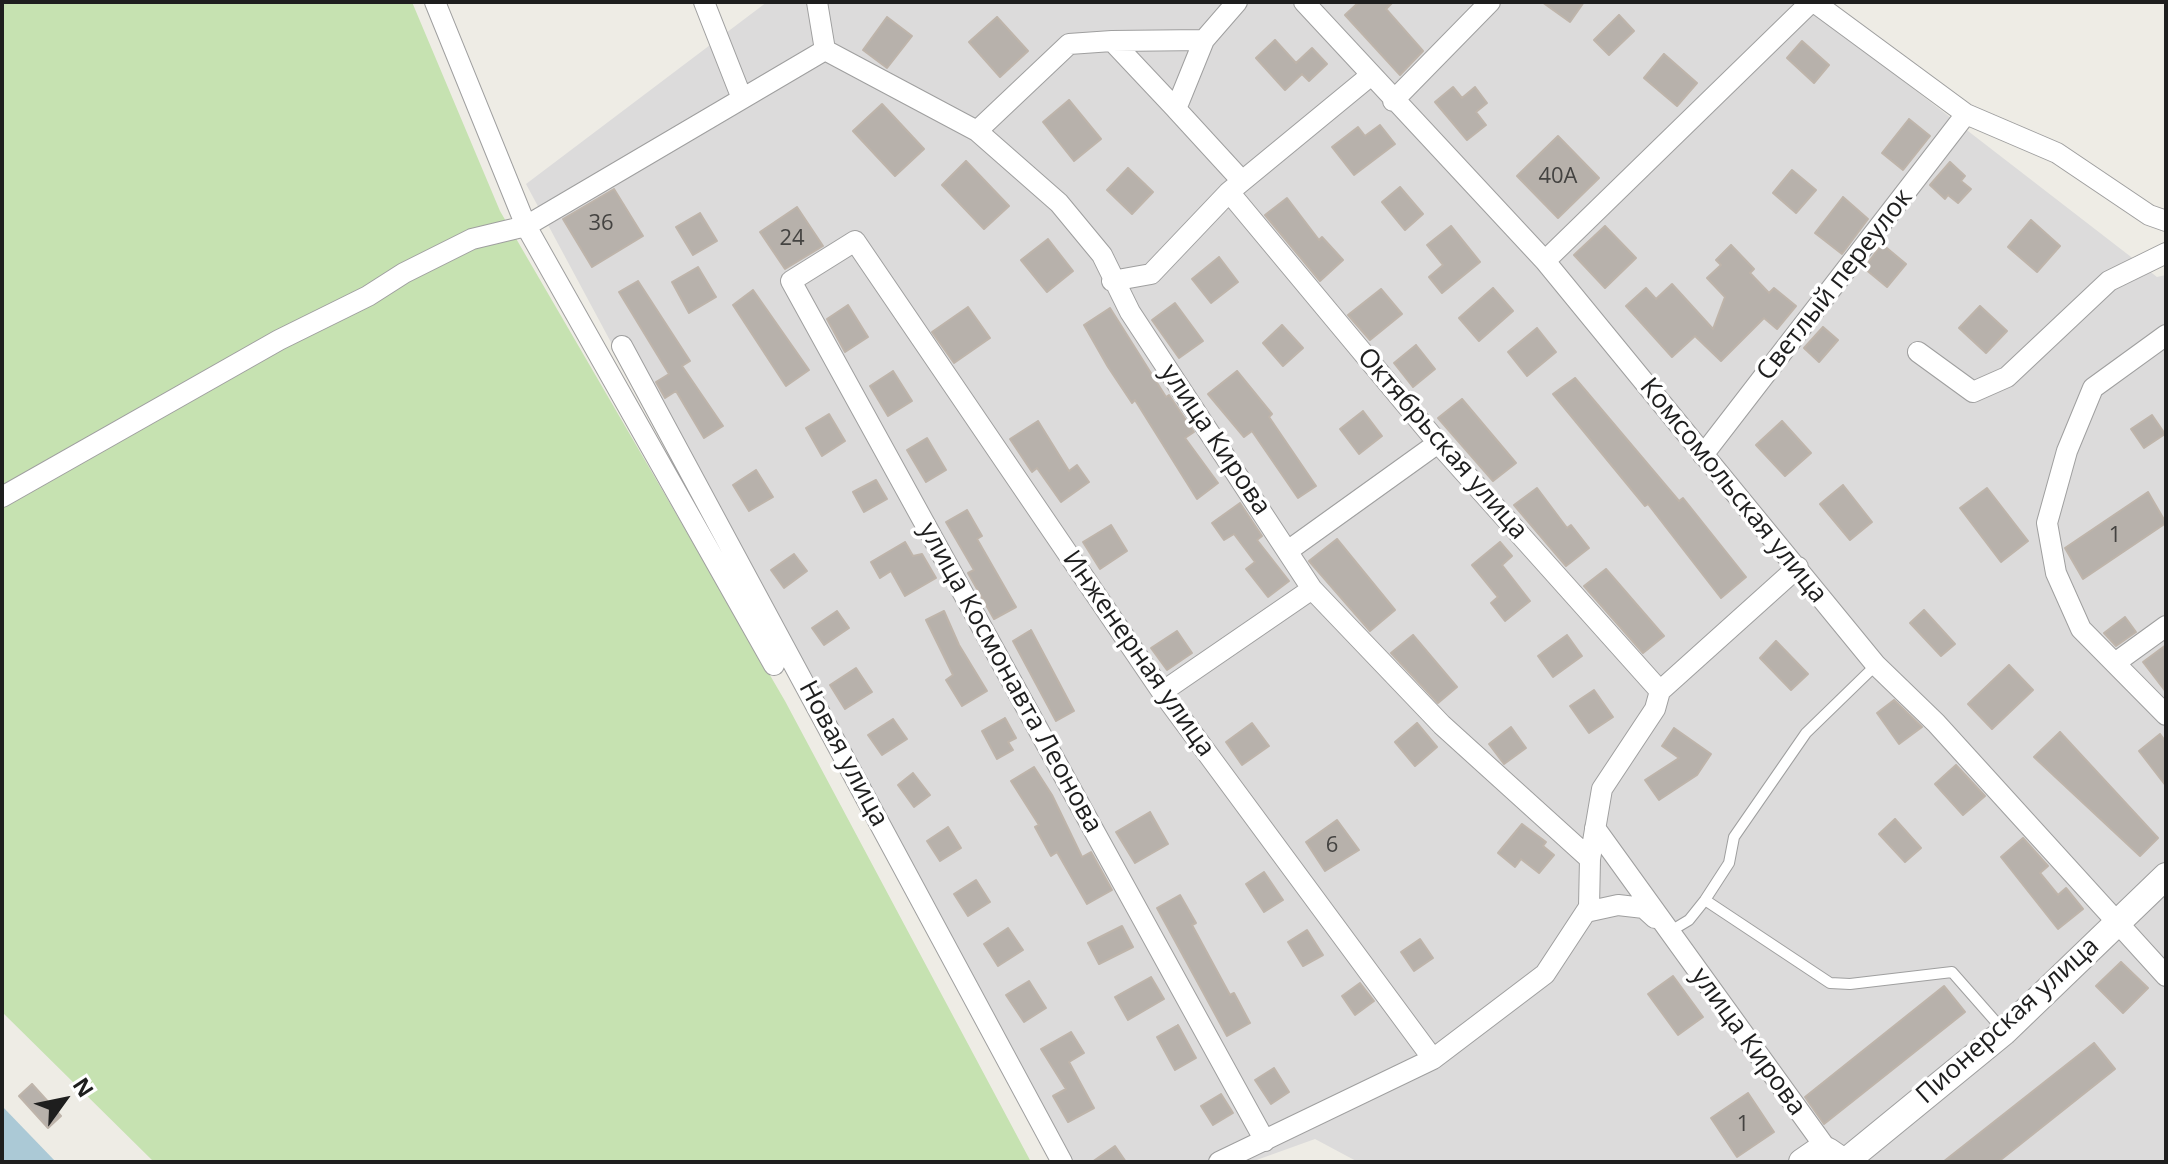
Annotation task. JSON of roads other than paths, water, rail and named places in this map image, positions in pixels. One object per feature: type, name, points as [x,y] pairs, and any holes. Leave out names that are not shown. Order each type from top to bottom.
[{"type":"street","points":[[435,2],[526,226],[774,665]]},
{"type":"street","points":[[704,2],[741,96]]},
{"type":"street","points":[[2,497],[279,340],[368,296],[404,273],[472,239],[526,226],[741,96],[825,50],[817,2]]},
{"type":"street","points":[[1176,109],[1204,40],[1237,2]]},
{"type":"street","name":"Комсомольская улица","points":[[1304,2],[1545,261],[1876,665],[1936,723],[2166,976]]},
{"type":"street","points":[[1393,101],[1490,2]]},
{"type":"street","points":[[1545,261],[1813,2],[1966,114],[2057,153],[2149,215],[2166,221]]},
{"type":"street","points":[[977,131],[1069,44],[1204,40]]},
{"type":"street","name":"Октябрьская улица","points":[[1112,41],[1176,109],[1438,443],[1660,691]]},
{"type":"street","name":"улица Кирова","points":[[825,50],[977,131],[1059,203],[1102,255],[1112,281],[1312,589],[1442,725],[1590,859]]},
{"type":"street","points":[[1112,281],[1151,274],[1236,187],[1370,76]]},
{"type":"street","name":"Светлый переулок","points":[[1703,455],[1966,114]]},
{"type":"street","name":"Инженерная улица","points":[[855,241],[1162,692],[1433,1059]]},
{"type":"street","name":"улица Космонавта Леонова","points":[[855,241],[791,281],[1265,1141]]},
{"type":"street","points":[[1918,352],[1973,392],[2007,377],[2109,281],[2166,253]]},
{"type":"street","points":[[2166,335],[2093,388],[2067,451],[2047,523],[2056,573],[2081,629],[2166,715]]},
{"type":"street","name":"Новая улица","points":[[622,346],[1062,1162]]},
{"type":"street","points":[[1289,550],[1438,443]]},
{"type":"street","points":[[1219,1162],[1433,1059],[1545,974],[1586,912],[1590,859],[1602,789],[1655,709],[1660,691],[1798,567]]},
{"type":"street","points":[[1162,692],[1312,589]]},
{"type":"street","points":[[2115,663],[2166,626]]},
{"type":"street","points":[[1595,828],[1669,932]]},
{"type":"street","name":"Пионерская улица","points":[[1802,1162],[1818,1151],[1839,1158],[2004,1032],[2166,876]]},
{"type":"street","points":[[1586,912],[1618,905],[1644,908],[1669,932]]},
{"type":"street","name":"улица Кирова","points":[[1669,932],[1839,1158]]},
{"type":"lane","points":[[1669,932],[1689,920],[1705,900],[1729,863],[1734,837],[1747,823],[1764,789],[1806,733],[1876,665]]},
{"type":"lane","points":[[1705,900],[1830,983],[1850,984],[1952,972],[2004,1032]]},
{"type":"water","points":[[2,1106],[56,1162],[2,1162]]}]
